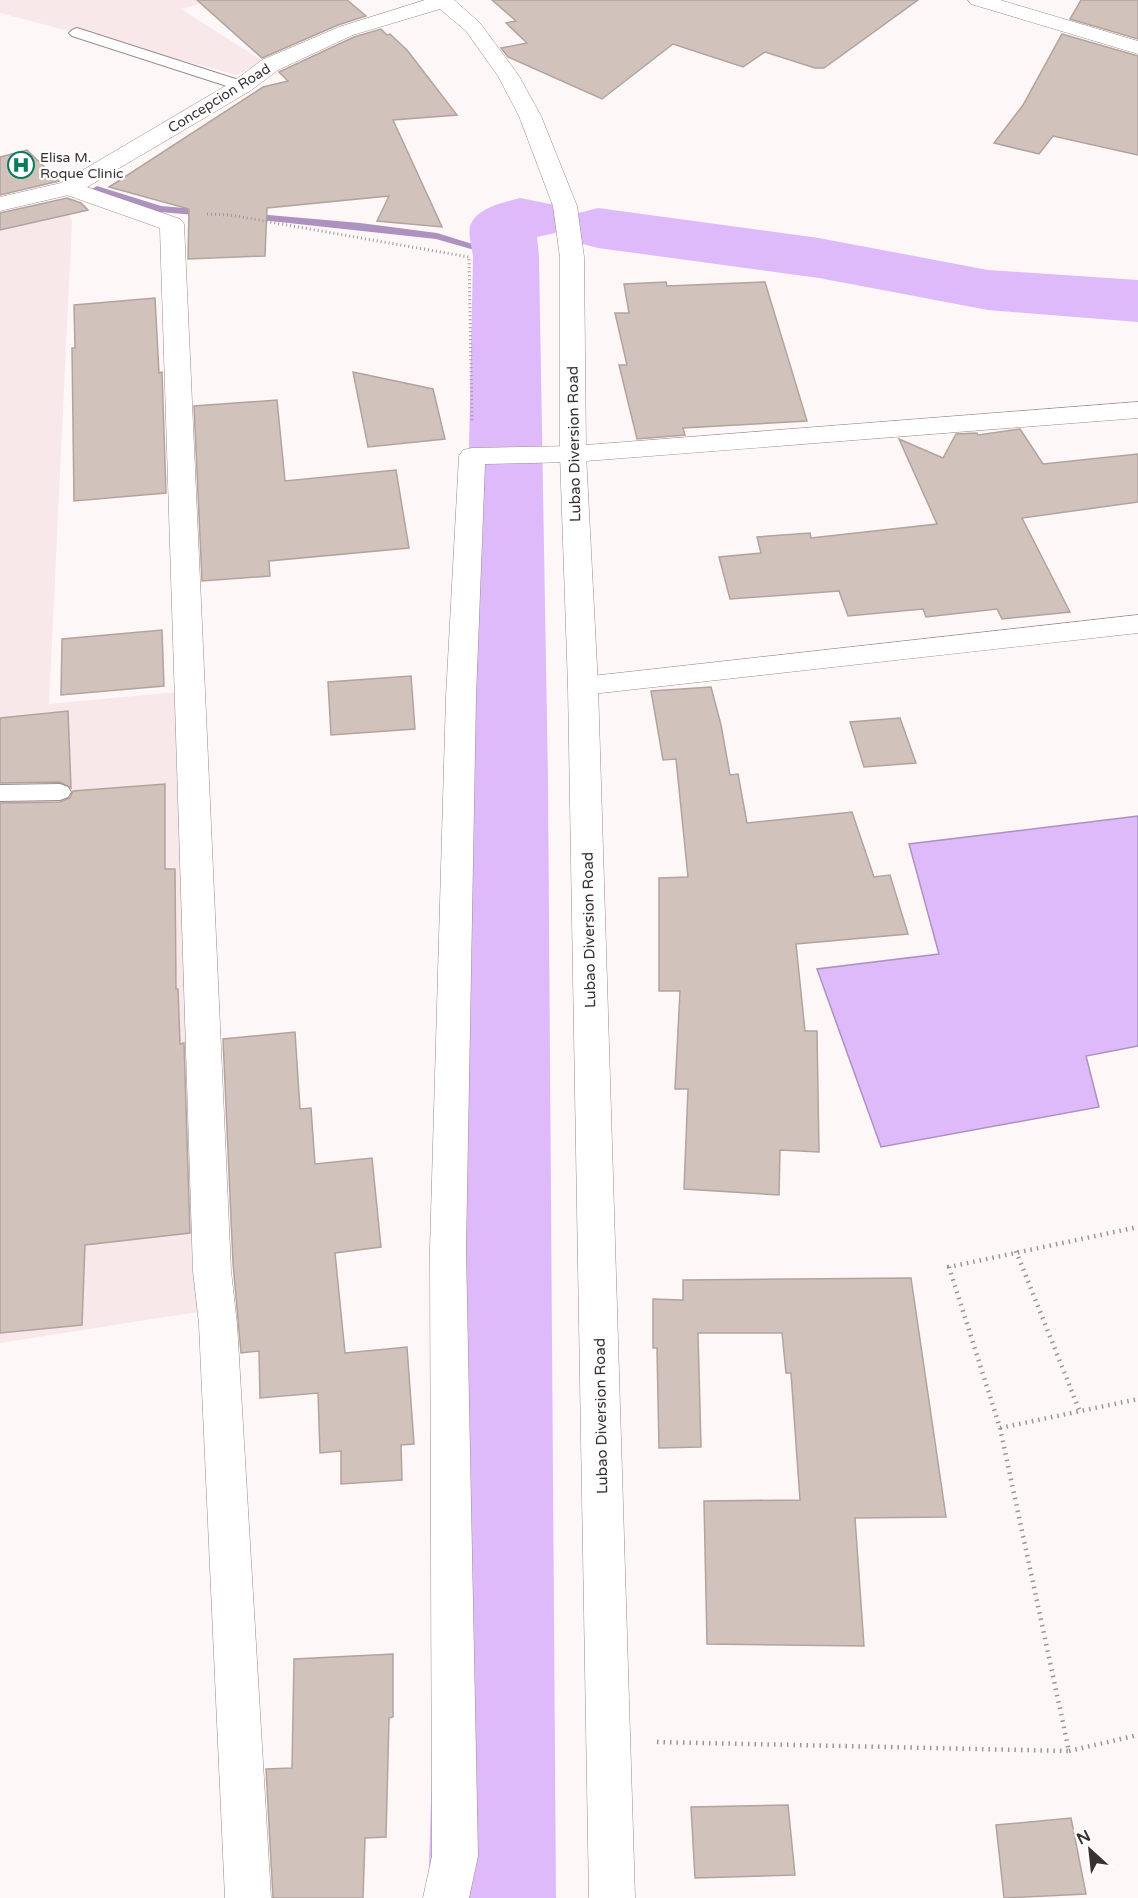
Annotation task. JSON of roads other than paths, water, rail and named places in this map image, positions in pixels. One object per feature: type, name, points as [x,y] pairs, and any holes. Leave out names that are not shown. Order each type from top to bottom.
[{"type":"street","points":[[978,0],[1138,48]]},
{"type":"street","name":"Concepcion Road","points":[[0,204],[69,188],[242,86],[270,65],[346,31],[442,1]]},
{"type":"street","name":"Lubao Diversion Road","points":[[442,1],[473,27],[508,76],[530,116],[566,206],[572,256],[565,454],[583,686],[612,1898]]},
{"type":"street","points":[[69,188],[172,224],[212,1271],[219,1336],[248,1898]]},
{"type":"street","points":[[446,1898],[455,1856],[448,1249],[461,696],[480,456],[565,454],[1138,410]]},
{"type":"street","points":[[583,686],[1138,624]]},
{"type":"lane","points":[[77,33],[242,86]]},
{"type":"lane","points":[[0,793],[60,792]]},
{"type":"waterway","points":[[97,189],[160,209],[207,213]]},
{"type":"waterway","points":[[246,216],[360,226],[437,236],[506,256]]},
{"type":"waterway","points":[[492,1898],[505,780],[506,256],[503,227],[520,218],[532,219]]},
{"type":"waterway","points":[[598,228],[819,258],[988,290],[1138,301]]},
{"type":"place","name":"Elisa M. Roque Clinic","points":[[21,165]]}]
